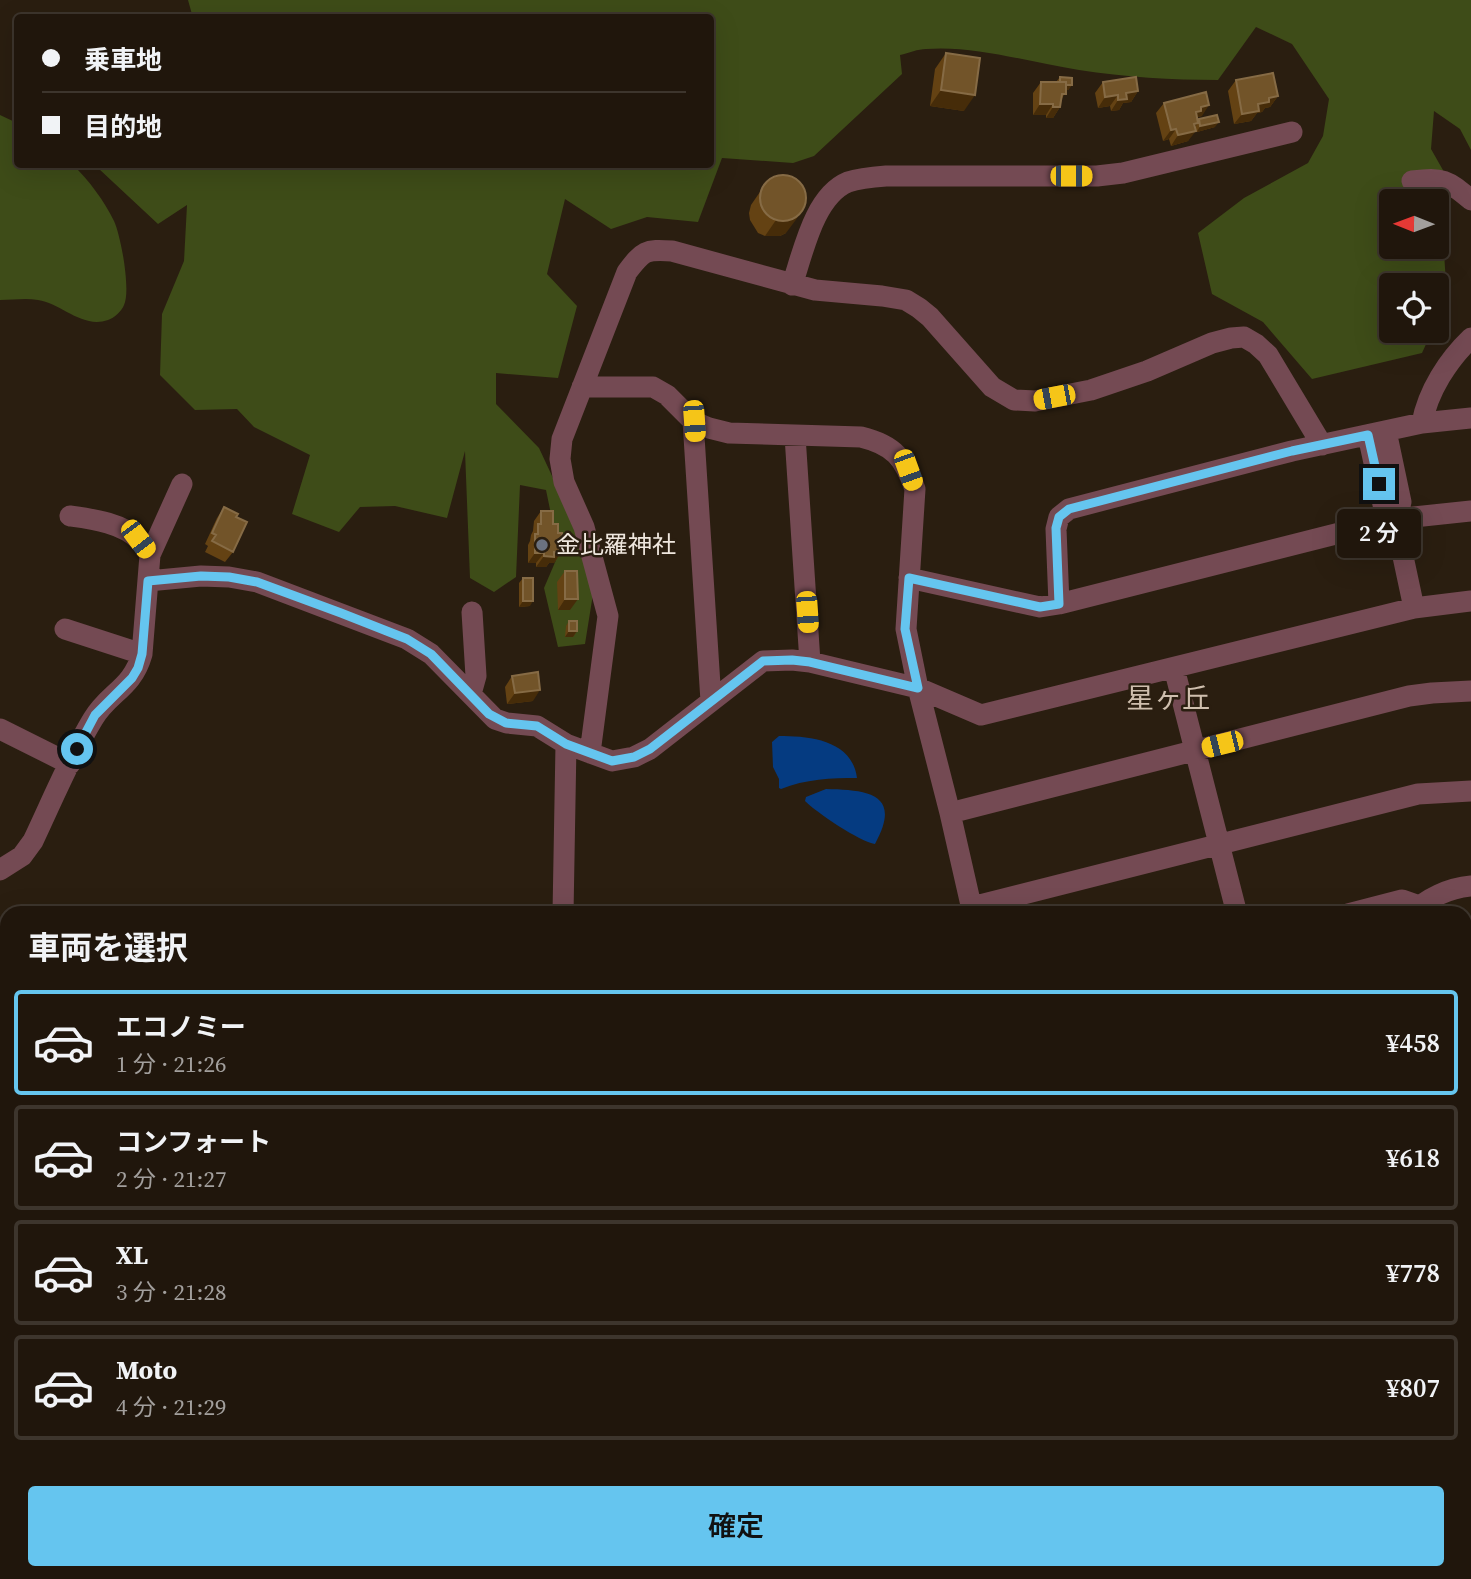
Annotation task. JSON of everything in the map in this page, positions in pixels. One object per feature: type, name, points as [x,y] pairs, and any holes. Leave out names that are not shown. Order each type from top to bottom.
[{"type":"street","points":[[792,285],[816,215],[824,200],[834,190],[862,178],[1097,176],[1123,173],[1292,132]]},
{"type":"street","points":[[1412,181],[1446,181],[1471,200]]},
{"type":"street","points":[[590,754],[608,616],[584,527],[564,482],[560,459],[562,439],[627,272],[643,254],[653,250],[672,251],[815,290],[906,300],[930,317],[992,387],[1014,400],[1035,401],[1091,390],[1212,343],[1244,337],[1268,355],[1322,445]]},
{"type":"street","points":[[1422,423],[1436,384],[1460,348],[1471,338]]},
{"type":"street","points":[[582,387],[653,387],[667,395],[694,421],[729,433],[860,437],[880,442],[896,454],[908,470],[915,489],[905,629],[971,906]]},
{"type":"street","points":[[1059,604],[1056,528],[1059,517],[1069,509],[1292,451],[1422,423],[1471,418]]},
{"type":"street","points":[[694,421],[711,701]]},
{"type":"street","points":[[1377,433],[1401,502],[1395,519],[1414,608]]},
{"type":"street","points":[[795,436],[810,662]]},
{"type":"street","points":[[0,870],[22,856],[33,841],[95,715],[132,678],[138,668],[142,654],[150,555],[182,484]]},
{"type":"street","points":[[909,578],[1040,607],[1395,519],[1471,511]]},
{"type":"street","points":[[70,516],[92,519],[122,529],[138,539],[150,555]]},
{"type":"street","points":[[148,581],[201,576],[257,582],[407,639],[431,654],[495,719],[506,723],[537,726],[566,744],[612,761],[634,757],[650,749],[763,661],[810,662],[918,688],[981,715],[1414,608],[1471,601]]},
{"type":"street","points":[[471,694],[476,676],[472,612]]},
{"type":"street","points":[[65,629],[142,654]]},
{"type":"street","points":[[1174,667],[1235,906]]},
{"type":"street","points":[[950,813],[1409,696],[1471,691]]},
{"type":"street","points":[[0,729],[70,764]]},
{"type":"street","points":[[562,906],[566,744]]},
{"type":"street","points":[[987,906],[1419,793],[1471,790]]},
{"type":"street","points":[[1421,906],[1438,894],[1466,891]]},
{"type":"street","points":[[1379,906],[1402,900],[1410,906]]},
{"type":"green space","points":[[188,0],[1471,0],[1471,150],[1460,129],[1434,111],[1431,149],[1456,193],[1449,200],[1449,189],[1379,189],[1379,259],[1444,259],[1445,273],[1379,273],[1379,343],[1427,343],[1422,353],[1312,379],[1263,322],[1212,294],[1198,233],[1244,198],[1308,163],[1323,136],[1329,99],[1292,44],[1256,27],[1218,80],[1148,78],[1061,67],[1003,55],[945,48],[923,49],[900,55],[902,74],[814,156],[793,163],[722,158],[698,222],[647,217],[611,229],[565,199],[547,274],[577,306],[558,378],[496,373],[496,404],[539,448],[574,523],[593,594],[585,644],[558,647],[544,588],[559,553],[546,490],[520,485],[516,577],[494,592],[470,578],[465,451],[447,518],[395,506],[360,507],[339,532],[292,514],[310,455],[254,427],[237,409],[195,410],[160,375],[162,314],[184,261],[187,205],[158,224],[98,168],[714,168],[714,14],[192,14]]},
{"type":"green space","points":[[0,115],[14,122],[14,168],[76,168],[96,191],[114,221],[119,238],[126,298],[118,314],[98,322],[80,318],[47,302],[0,300]]},
{"type":"water","points":[[779,736],[816,739],[838,748],[847,755],[857,778],[819,780],[779,788],[779,779],[773,767],[772,742]]},
{"type":"water","points":[[826,789],[867,793],[883,804],[883,827],[875,844],[838,826],[805,801],[806,797]]},
{"type":"building","points":[[946,53],[980,58],[975,95],[941,90]]},
{"type":"building","points":[[1273,73],[1278,96],[1269,98],[1269,102],[1258,104],[1259,111],[1242,114],[1236,80]]},
{"type":"building","points":[[1060,77],[1072,78],[1072,85],[1060,82]]},
{"type":"building","points":[[1136,77],[1138,91],[1126,93],[1127,99],[1118,100],[1118,95],[1105,97],[1103,82]]},
{"type":"building","points":[[1041,82],[1066,82],[1066,94],[1062,94],[1060,107],[1040,104]]},
{"type":"building","points":[[1206,92],[1209,105],[1196,112],[1196,131],[1178,135],[1176,129],[1171,130],[1164,103]]},
{"type":"building","points":[[1217,115],[1219,122],[1200,126],[1199,119]]},
{"type":"building","points":[[783,175],[799,182],[806,198],[799,214],[783,221],[767,214],[760,198],[767,182]]},
{"type":"building","points":[[224,507],[247,522],[233,552],[212,541],[216,535],[212,533]]},
{"type":"building","points":[[541,511],[553,511],[553,524],[558,524],[558,533],[562,533],[561,552],[554,552],[554,557],[535,553],[535,534],[538,534],[538,524],[541,524]]},
{"type":"building","points":[[565,571],[577,571],[578,599],[565,599]]},
{"type":"building","points":[[523,578],[533,578],[533,601],[523,601]]},
{"type":"building","points":[[569,621],[577,621],[577,631],[569,631]]},
{"type":"building","points":[[538,672],[540,690],[515,693],[512,676]]},
{"type":"place","name":"金比羅神社","points":[[542,545]]},
{"type":"district","name":"星ヶ丘","points":[[1168,698]]},
{"type":"route","points":[[77,749],[95,715],[132,678],[138,668],[142,654],[148,581],[201,576],[257,582],[407,639],[431,654],[495,719],[506,723],[537,726],[566,744],[612,761],[634,757],[650,749],[763,661],[810,662],[918,688],[905,629],[909,578],[1040,607],[1059,604],[1056,528],[1059,517],[1069,509],[1292,451],[1368,435],[1379,484]]}]
